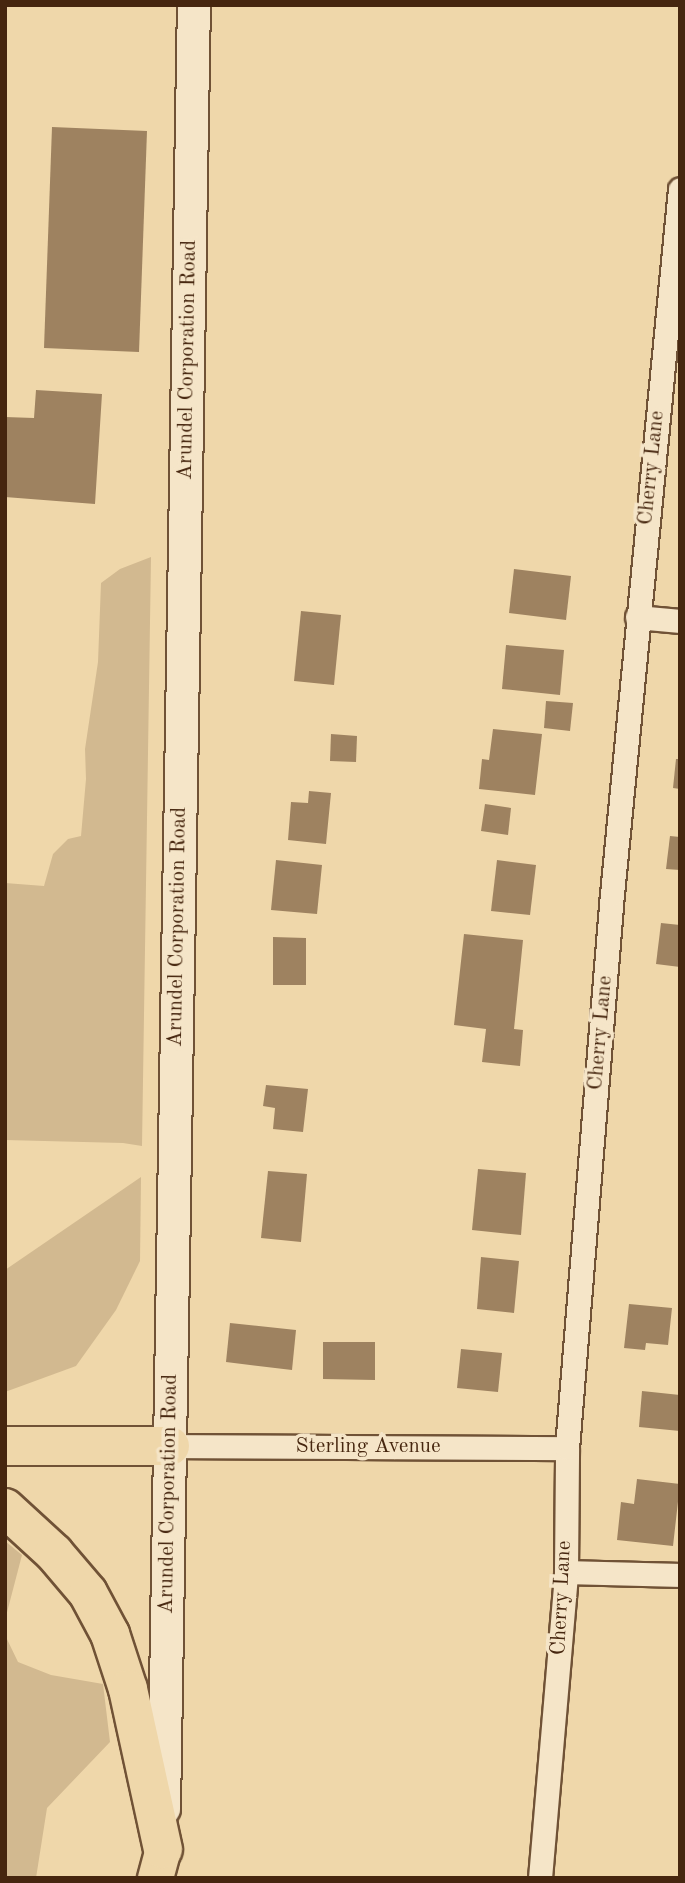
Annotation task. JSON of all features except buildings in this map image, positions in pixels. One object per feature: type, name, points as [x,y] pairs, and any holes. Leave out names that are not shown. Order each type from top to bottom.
[{"type":"highway","points":[[5,1446],[170,1446]]},
{"type":"highway","points":[[5,1508],[54,1553],[88,1593],[110,1634],[128,1689],[162,1868]]},
{"type":"street","name":"Arundel Corporation Road","points":[[162,1868],[194,5]]},
{"type":"street","name":"Cherry Lane","points":[[540,1878],[566,1572],[567,1448],[637,617],[680,189]]},
{"type":"street","points":[[637,617],[680,621]]},
{"type":"street","name":"Sterling Avenue","points":[[170,1446],[567,1448]]},
{"type":"street","points":[[566,1572],[680,1575]]},
{"type":"shaded area","points":[[151,557],[142,1146],[123,1143],[5,1140],[5,883],[44,886],[53,854],[68,839],[81,836],[86,779],[85,749],[98,662],[101,583],[120,569]]},
{"type":"shaded area","points":[[141,1177],[140,1261],[116,1310],[76,1366],[5,1392],[5,1270]]},
{"type":"shaded area","points":[[5,1541],[22,1555],[5,1620]]},
{"type":"shaded area","points":[[5,1635],[18,1662],[51,1675],[103,1684],[110,1742],[47,1808],[36,1878],[5,1878]]}]
